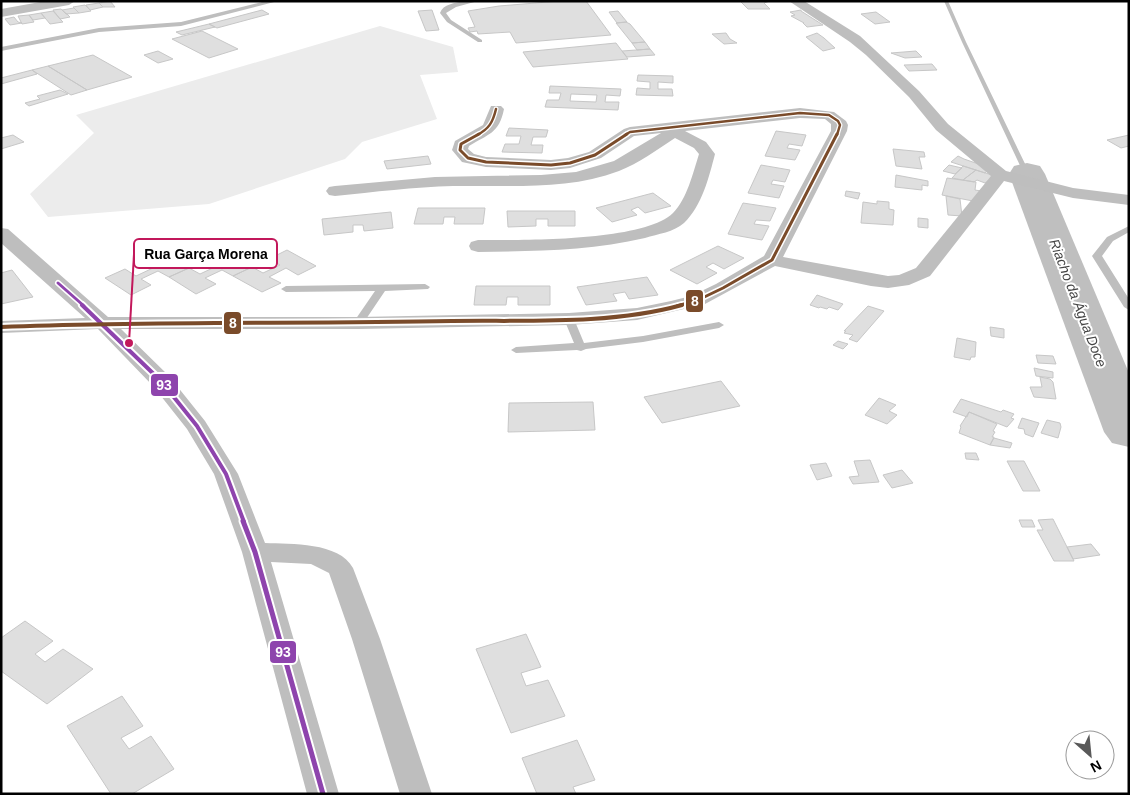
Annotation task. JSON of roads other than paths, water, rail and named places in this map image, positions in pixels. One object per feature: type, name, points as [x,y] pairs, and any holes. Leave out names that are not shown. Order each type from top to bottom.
[{"type":"street","points":[[1,13],[69,1]]},
{"type":"street","points":[[795,1],[855,39],[871,52],[914,94],[942,127],[1000,175],[1066,192],[1129,200]]},
{"type":"street","points":[[1,327],[103,323],[358,323],[569,319],[637,314],[673,307],[698,300],[772,260],[839,131],[840,125],[838,121],[829,115],[800,113],[679,129],[630,132],[595,155],[570,163],[524,165],[486,162],[468,158],[460,150],[461,144],[489,129],[494,124],[496,109]]},
{"type":"street","points":[[335,191],[414,183],[469,181],[535,182],[584,177],[614,167],[679,129]]},
{"type":"street","points":[[478,246],[596,242],[625,237],[658,228],[676,220],[686,208],[707,154],[700,144],[679,129]]},
{"type":"street","points":[[772,260],[871,280],[888,282],[913,278],[923,272],[1000,175]]},
{"type":"street","points":[[1,233],[103,323],[162,381],[197,426],[226,474],[255,552],[323,794]]},
{"type":"street","points":[[255,552],[318,556],[332,561],[340,568],[366,639],[416,794]]},
{"type":"lane","points":[[1,49],[98,30],[181,24],[275,1]]},
{"type":"lane","points":[[475,1],[454,5],[442,13],[449,21],[480,41]]},
{"type":"lane","points":[[1129,229],[1115,234],[1104,243],[1097,256],[1129,307]]},
{"type":"lane","points":[[286,289],[425,287]]},
{"type":"lane","points":[[358,323],[382,288]]},
{"type":"lane","points":[[569,319],[581,348]]},
{"type":"lane","points":[[516,350],[581,348],[665,337],[719,325]]},
{"type":"waterway","points":[[946,1],[1027,174]]},
{"type":"waterway","name":"Riacho da Água Doce","points":[[1027,174],[1129,432]]},
{"type":"place","name":"Rua Garça Morena","points":[[129,343]]}]
